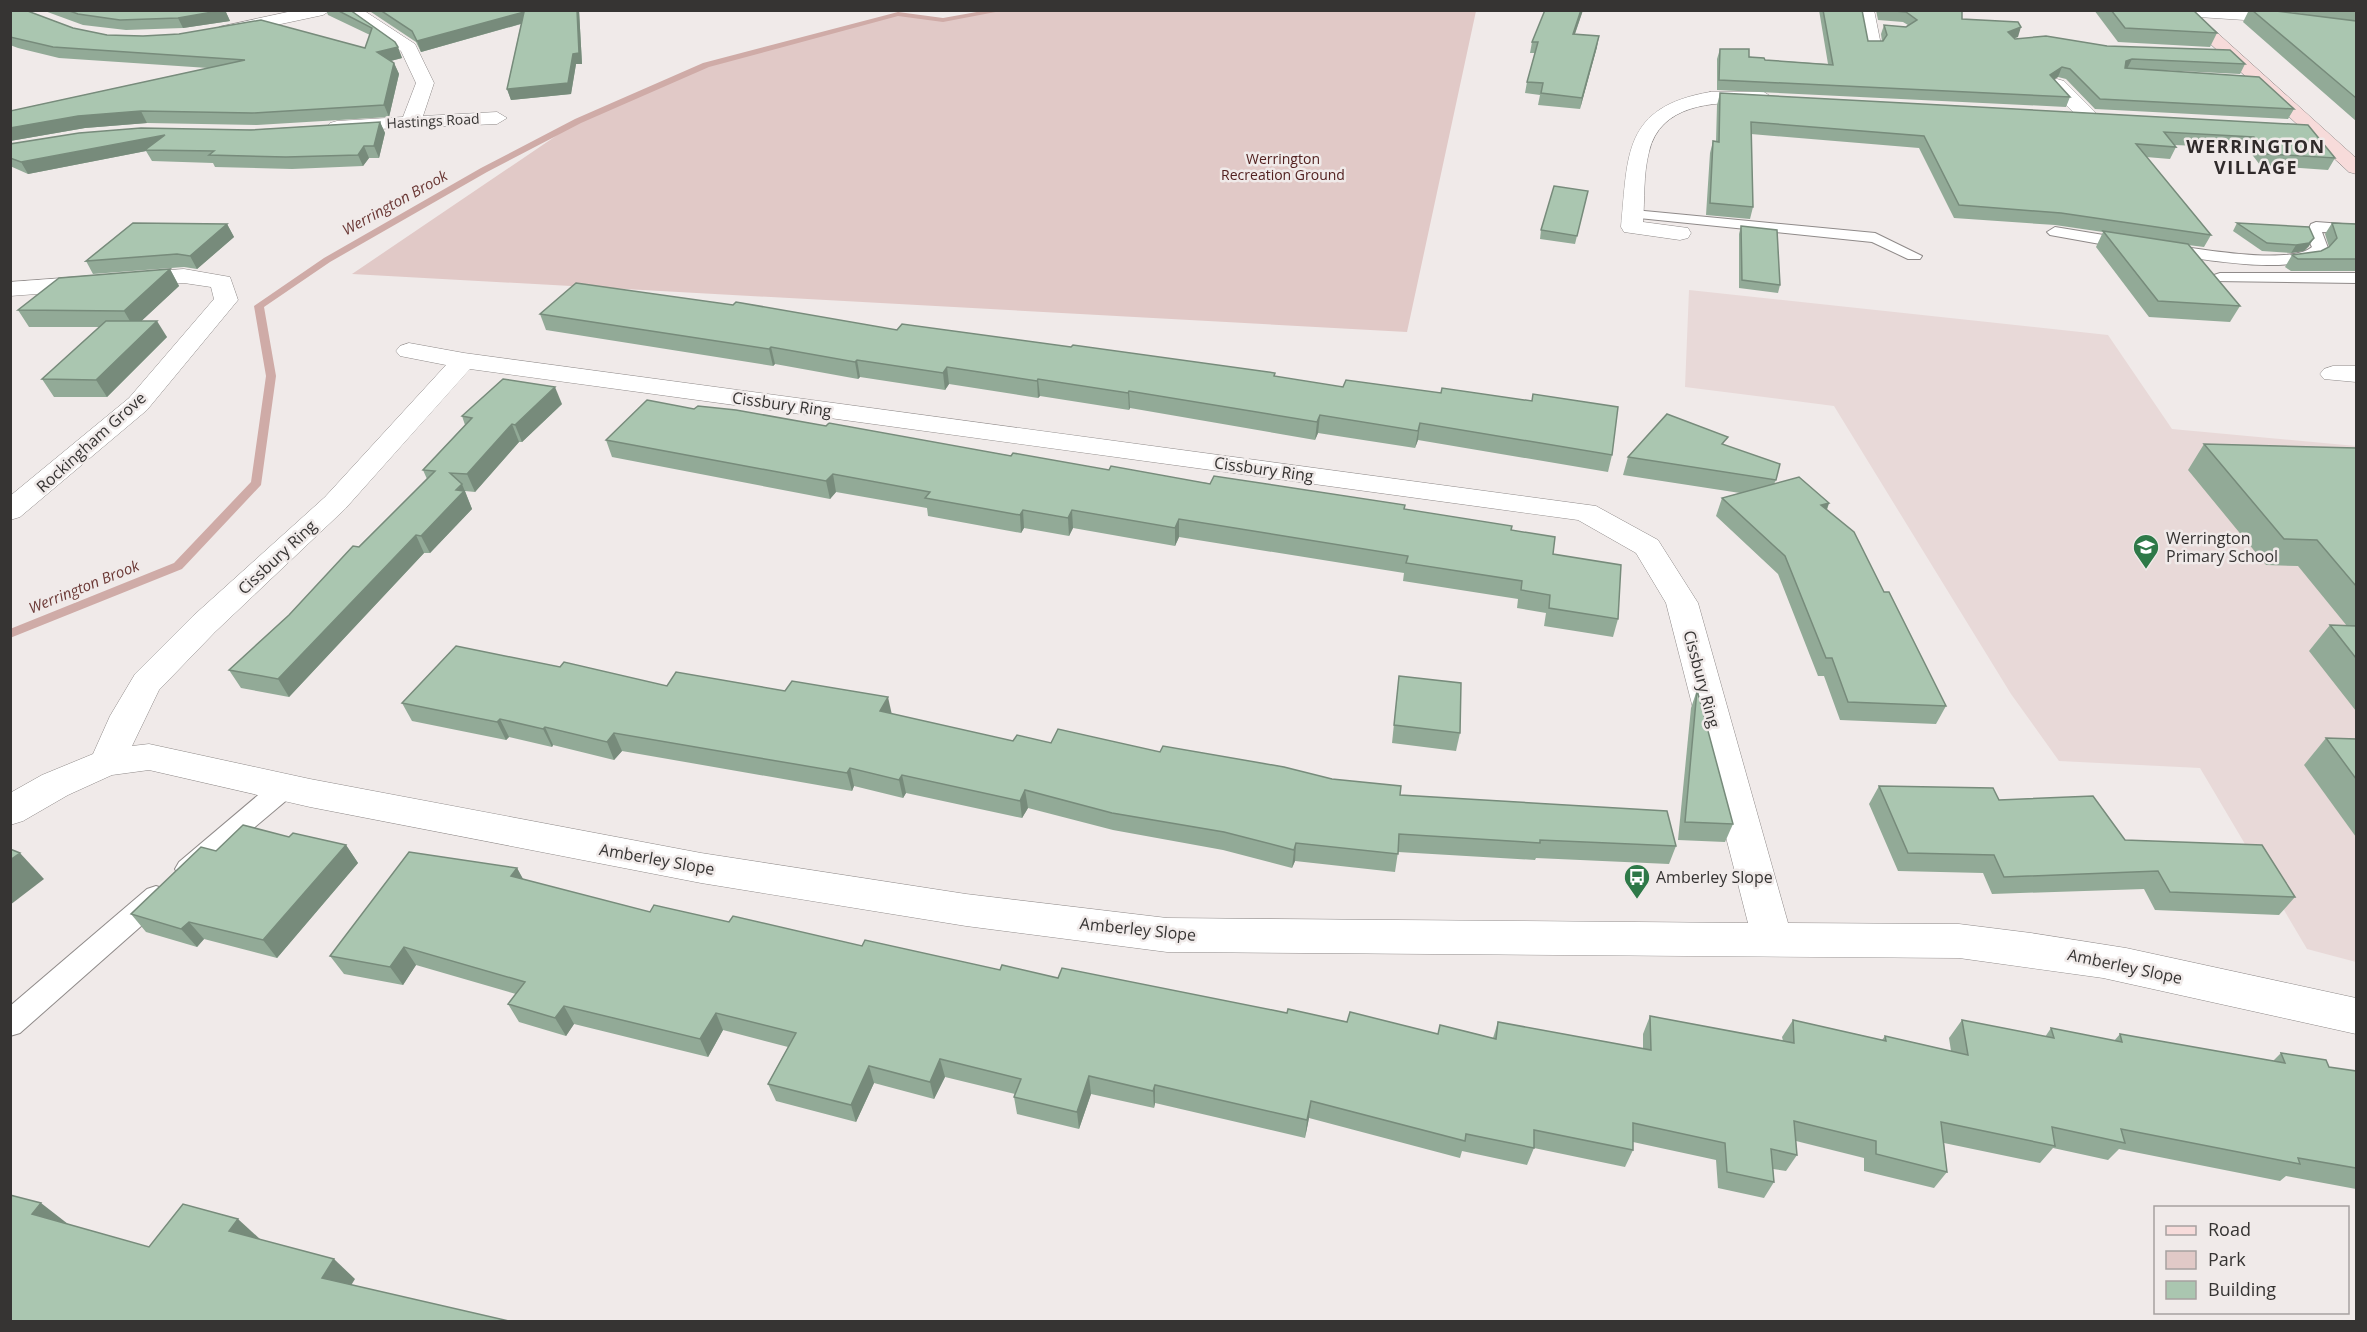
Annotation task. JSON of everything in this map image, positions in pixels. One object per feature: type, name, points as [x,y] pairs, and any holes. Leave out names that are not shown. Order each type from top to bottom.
[{"type":"street","points":[[210,34],[323,10]]},
{"type":"street","points":[[351,10],[409,48],[425,83],[422,101],[411,122]]},
{"type":"street","points":[[2182,11],[2260,16],[2356,28]]},
{"type":"street","points":[[2182,11],[2222,54],[2356,168]]},
{"type":"street","points":[[1867,18],[1891,28]]},
{"type":"street","points":[[1867,18],[1872,45]]},
{"type":"street","points":[[2057,85],[2087,115]]},
{"type":"street","points":[[1680,232],[1632,227],[1641,146],[1658,119],[1683,104],[1709,96],[1787,99]]},
{"type":"street","points":[[2063,114],[2109,117]]},
{"type":"street","name":"Hastings Road","points":[[315,128],[497,118]]},
{"type":"street","points":[[2281,128],[2311,129]]},
{"type":"street","name":"Rockingham Grove","points":[[10,289],[184,276],[222,282],[226,300],[138,404],[10,511]]},
{"type":"street","name":"Cissbury Ring","points":[[409,351],[464,361],[1586,512],[1647,547],[1682,603],[1772,938]]},
{"type":"street","name":"Cissbury Ring","points":[[107,763],[127,716],[147,682],[204,624],[335,502],[464,361]]},
{"type":"street","name":"Amberley Slope","points":[[10,811],[55,785],[107,763],[149,757],[285,787],[701,868],[966,910],[1167,935],[1959,941],[2060,952],[2356,1016]]},
{"type":"lane","points":[[1634,214],[1875,238],[1914,256]]},
{"type":"lane","points":[[2055,232],[2133,245],[2256,259],[2292,259],[2309,256],[2320,249],[2314,235],[2316,227],[2356,229]]},
{"type":"lane","points":[[2220,278],[2356,278]]},
{"type":"lane","points":[[10,1024],[66,973],[285,787]]},
{"type":"shaded area","name":"Werrington Primary School","points":[[1689,290],[2108,335],[2172,429],[2356,446],[2356,962],[2307,949],[2200,768],[2059,761],[2011,694],[1834,406],[1685,387]]},
{"type":"green space","name":"Werrington Recreation Ground","points":[[1003,10],[1476,11],[1407,332],[352,274],[578,121],[706,65],[898,14],[943,20]]},
{"type":"building","points":[[10,10],[25,10],[73,28],[107,35],[179,34],[261,20],[365,48],[372,28],[337,10],[350,10],[395,42],[398,47],[377,52],[394,63],[384,105],[252,113],[141,111],[78,116],[10,128],[10,111],[245,60],[53,47],[10,37]]},
{"type":"building","points":[[67,10],[224,10],[178,18],[120,20],[78,14]]},
{"type":"building","points":[[380,10],[577,10],[579,53],[573,54],[568,83],[507,89],[524,12],[417,41],[412,31]]},
{"type":"building","points":[[1545,10],[1581,10],[1573,34],[1599,36],[1582,98],[1541,93],[1543,83],[1527,82],[1538,42],[1532,42]]},
{"type":"building","points":[[1823,10],[1862,10],[1868,41],[1883,41],[1887,35],[1884,25],[1906,27],[1917,20],[1906,12],[1883,10],[1962,10],[1962,19],[2018,22],[2021,27],[2008,32],[2015,39],[2046,36],[2107,46],[2230,50],[2245,64],[2132,59],[2126,61],[2125,68],[2259,77],[2294,109],[2100,99],[2070,69],[2062,67],[2050,75],[2070,97],[1719,80],[1720,49],[1749,49],[1749,57],[1765,60],[1833,65]]},
{"type":"building","points":[[2111,10],[2193,10],[2217,33],[2125,28]]},
{"type":"building","points":[[2252,10],[2356,21],[2356,98]]},
{"type":"building","points":[[1720,93],[2308,125],[2335,158],[2267,154],[2254,137],[2164,132],[2176,147],[2136,144],[2211,235],[2061,213],[1959,205],[1924,136],[1751,122],[1753,207],[1710,203],[1713,141],[1719,142]]},
{"type":"building","points":[[380,122],[374,146],[364,146],[358,155],[286,157],[209,155],[214,151],[145,150],[165,135],[21,162],[10,158],[10,144],[79,133],[141,128],[251,130]]},
{"type":"building","points":[[1554,186],[1588,191],[1577,236],[1541,230]]},
{"type":"building","points":[[133,223],[227,224],[190,256],[177,254],[86,261]]},
{"type":"building","points":[[2237,223],[2309,227],[2314,238],[2309,243],[2296,245],[2267,243]]},
{"type":"building","points":[[2332,223],[2356,224],[2356,259],[2298,259],[2292,255],[2321,251],[2329,247],[2337,238]]},
{"type":"building","points":[[1741,226],[1777,230],[1780,285],[1742,280]]},
{"type":"building","points":[[2103,231],[2188,244],[2240,306],[2158,301]]},
{"type":"building","points":[[170,269],[124,311],[18,310],[59,278]]},
{"type":"building","points":[[576,283],[733,305],[736,302],[897,330],[902,324],[1071,347],[1073,345],[1275,373],[1274,376],[1343,387],[1346,380],[1441,393],[1442,388],[1532,401],[1533,394],[1618,407],[1612,455],[1420,423],[1418,431],[1320,415],[1317,422],[1129,391],[1128,393],[1038,379],[1037,381],[947,367],[943,373],[857,360],[855,362],[771,347],[769,349],[540,314]]},
{"type":"building","points":[[106,321],[157,321],[96,380],[42,379]]},
{"type":"building","points":[[503,379],[555,387],[515,425],[512,424],[467,474],[450,473],[462,484],[456,490],[464,491],[421,536],[416,535],[278,679],[229,670],[289,615],[353,546],[359,547],[435,471],[423,470],[472,418],[462,416]]},
{"type":"building","points":[[647,400],[694,409],[698,406],[736,410],[826,426],[829,423],[1011,456],[1013,453],[1109,470],[1111,466],[1210,484],[1214,476],[1405,505],[1404,509],[1512,526],[1511,530],[1555,537],[1553,554],[1621,565],[1618,619],[1549,608],[1550,595],[1521,590],[1522,581],[1406,563],[1408,556],[1179,519],[1175,528],[1072,510],[1068,518],[1023,510],[1020,515],[925,498],[930,492],[833,474],[826,481],[606,440]]},
{"type":"building","points":[[1667,414],[1728,437],[1722,444],[1780,464],[1776,480],[1628,457]]},
{"type":"building","points":[[2204,444],[2356,448],[2356,586],[2317,540],[2284,539]]},
{"type":"building","points":[[1799,477],[1829,503],[1821,505],[1854,532],[1884,592],[1889,592],[1946,706],[1848,702],[1832,658],[1826,658],[1785,556],[1722,498]]},
{"type":"building","points":[[2330,625],[2356,626],[2356,658]]},
{"type":"building","points":[[456,646],[560,667],[564,662],[667,686],[676,672],[785,691],[792,681],[888,697],[880,711],[1013,741],[1017,735],[1051,743],[1058,729],[1160,752],[1163,746],[1284,767],[1332,779],[1401,786],[1400,795],[1667,811],[1676,846],[1540,840],[1540,843],[1399,834],[1398,854],[1296,843],[1294,850],[1224,832],[1112,813],[1025,790],[1020,801],[902,775],[899,780],[850,768],[847,773],[614,733],[607,742],[545,727],[543,729],[500,719],[497,722],[402,703]]},
{"type":"building","points":[[1399,676],[1461,683],[1460,733],[1394,725]]},
{"type":"building","points":[[1697,690],[1733,824],[1685,822]]},
{"type":"building","points":[[2326,738],[2356,739],[2356,779]]},
{"type":"building","points":[[1879,786],[1993,788],[1999,800],[2093,796],[2125,840],[2262,845],[2295,897],[2170,892],[2158,871],[2004,877],[1994,855],[1908,853]]},
{"type":"building","points":[[243,825],[289,837],[293,833],[346,845],[263,940],[189,922],[181,929],[131,914],[201,847],[216,851]]},
{"type":"building","points":[[10,849],[20,853],[10,860]]},
{"type":"building","points":[[409,852],[517,868],[511,876],[650,912],[654,905],[729,922],[733,916],[862,946],[865,940],[1000,970],[1002,965],[1058,978],[1062,968],[1287,1013],[1288,1009],[1347,1022],[1350,1012],[1438,1034],[1440,1025],[1496,1039],[1498,1022],[1651,1050],[1650,1016],[1794,1043],[1793,1020],[1886,1041],[1885,1036],[1968,1055],[1962,1020],[2054,1038],[2051,1028],[2122,1042],[2120,1034],[2285,1063],[2281,1053],[2326,1060],[2329,1067],[2356,1071],[2356,1168],[2298,1158],[2300,1164],[2121,1129],[2125,1143],[2052,1127],[2055,1146],[1941,1122],[1947,1172],[1876,1154],[1876,1141],[1794,1121],[1797,1155],[1771,1149],[1774,1182],[1727,1172],[1725,1143],[1633,1123],[1633,1150],[1534,1130],[1534,1148],[1466,1134],[1465,1141],[1311,1101],[1307,1120],[1155,1085],[1153,1091],[1089,1076],[1077,1112],[1014,1097],[1021,1079],[940,1059],[930,1082],[869,1066],[851,1105],[768,1084],[796,1033],[716,1013],[700,1039],[564,1006],[555,1018],[508,1004],[525,982],[404,947],[390,967],[330,956]]},
{"type":"building","points":[[10,1195],[41,1203],[32,1214],[149,1247],[183,1204],[238,1219],[229,1231],[334,1259],[322,1278],[513,1322],[10,1322]]},
{"type":"waterway","name":"Werrington Brook","points":[[10,634],[178,566],[257,483],[271,376],[259,306],[327,260],[484,170],[578,121],[706,65],[898,14],[943,20],[1003,10]]},
{"type":"place","name":"Werrington Primary School","points":[[2146,570]]},
{"type":"place","name":"Amberley Slope","points":[[1637,900]]},
{"type":"district","name":"WERRINGTON VILLAGE","points":[[2256,157]]}]
